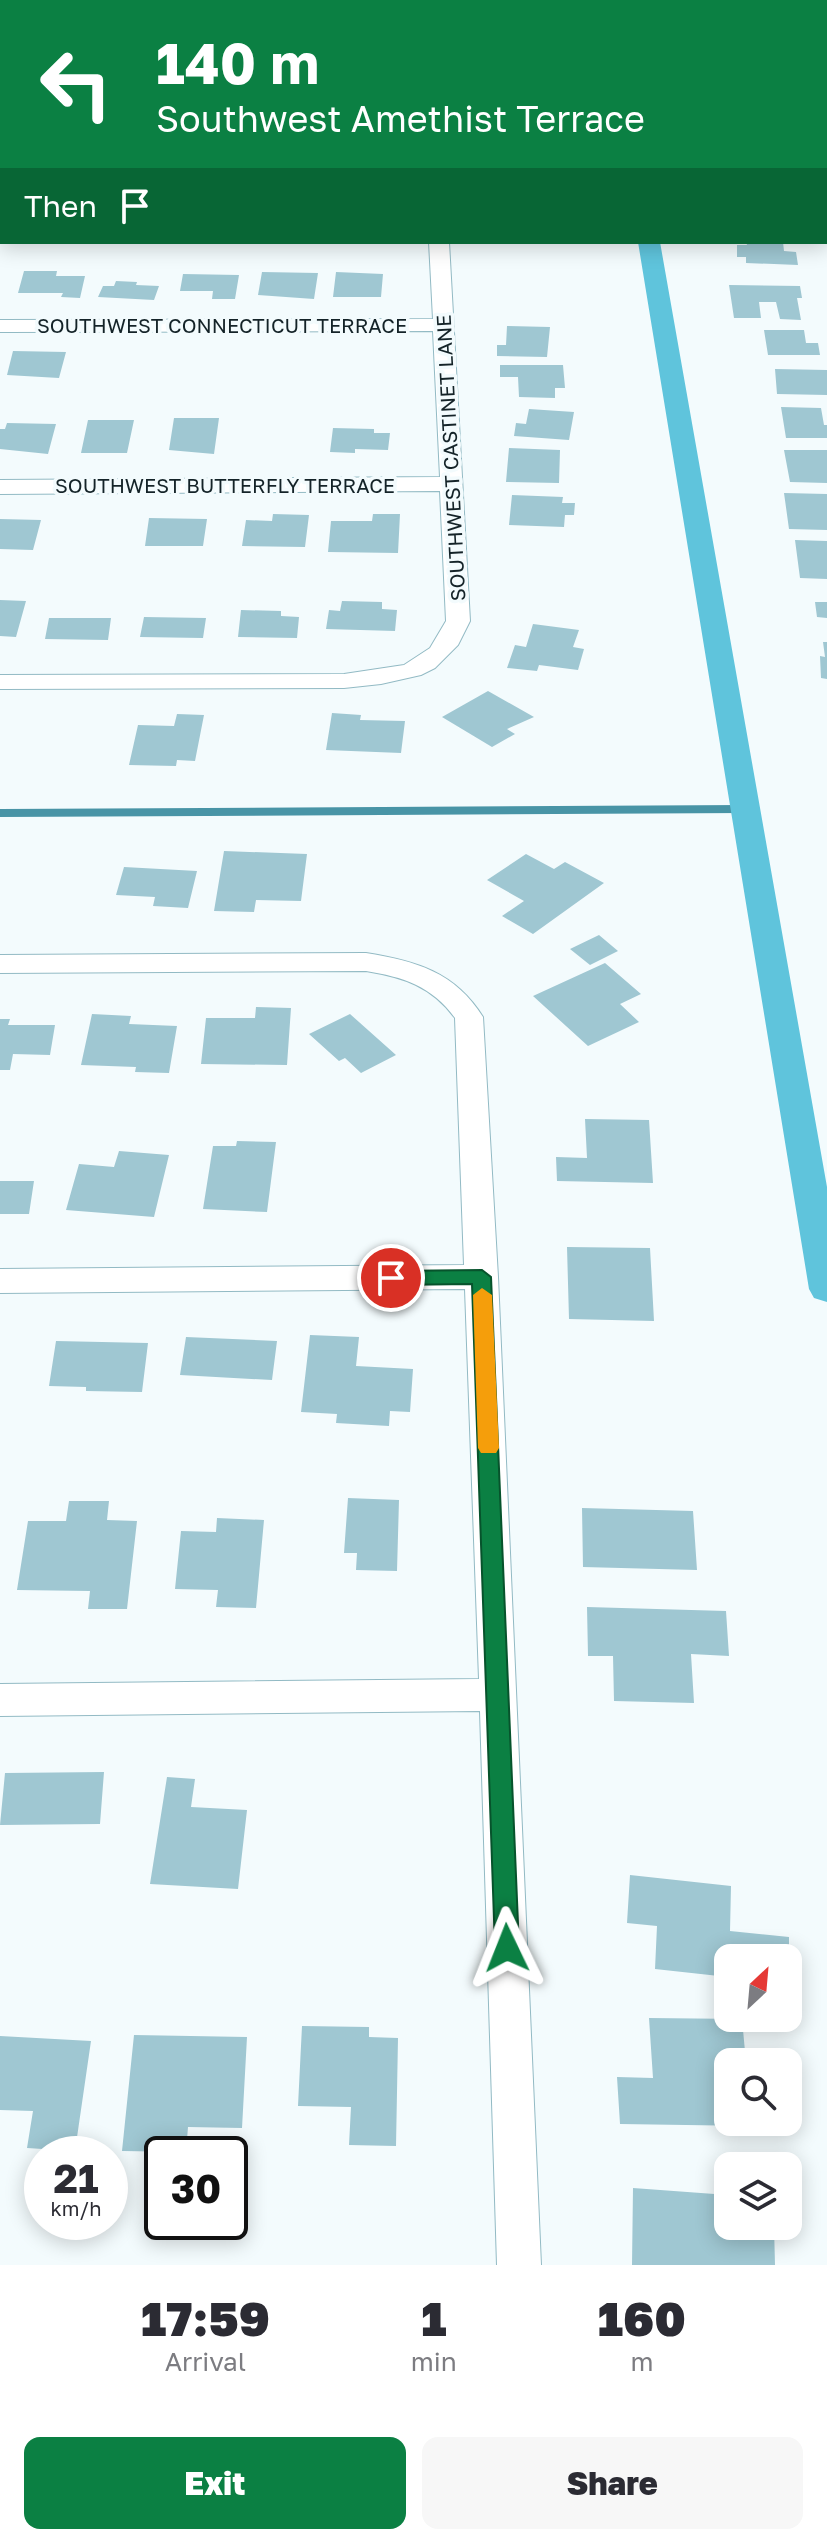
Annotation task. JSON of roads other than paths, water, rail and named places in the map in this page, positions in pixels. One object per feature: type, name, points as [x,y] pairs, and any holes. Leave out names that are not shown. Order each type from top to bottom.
[{"type":"street","name":"SOUTHWEST CASTINET LANE","points":[[0,682],[344,681],[399,675],[429,663],[450,643],[458,621],[439,244]]},
{"type":"street","name":"SOUTHWEST CONNECTICUT TERRACE","points":[[0,326],[443,325]]},
{"type":"street","name":"SOUTHWEST BUTTERFLY TERRACE","points":[[0,487],[450,484]]},
{"type":"street","points":[[0,964],[366,962],[404,968],[436,980],[456,996],[469,1017],[482,1277],[519,2265]]},
{"type":"street","points":[[0,1281],[482,1277]]},
{"type":"street","points":[[0,1700],[498,1695]]},
{"type":"waterway","points":[[649,244],[827,1289]]},
{"type":"waterway","points":[[0,813],[745,809]]}]
